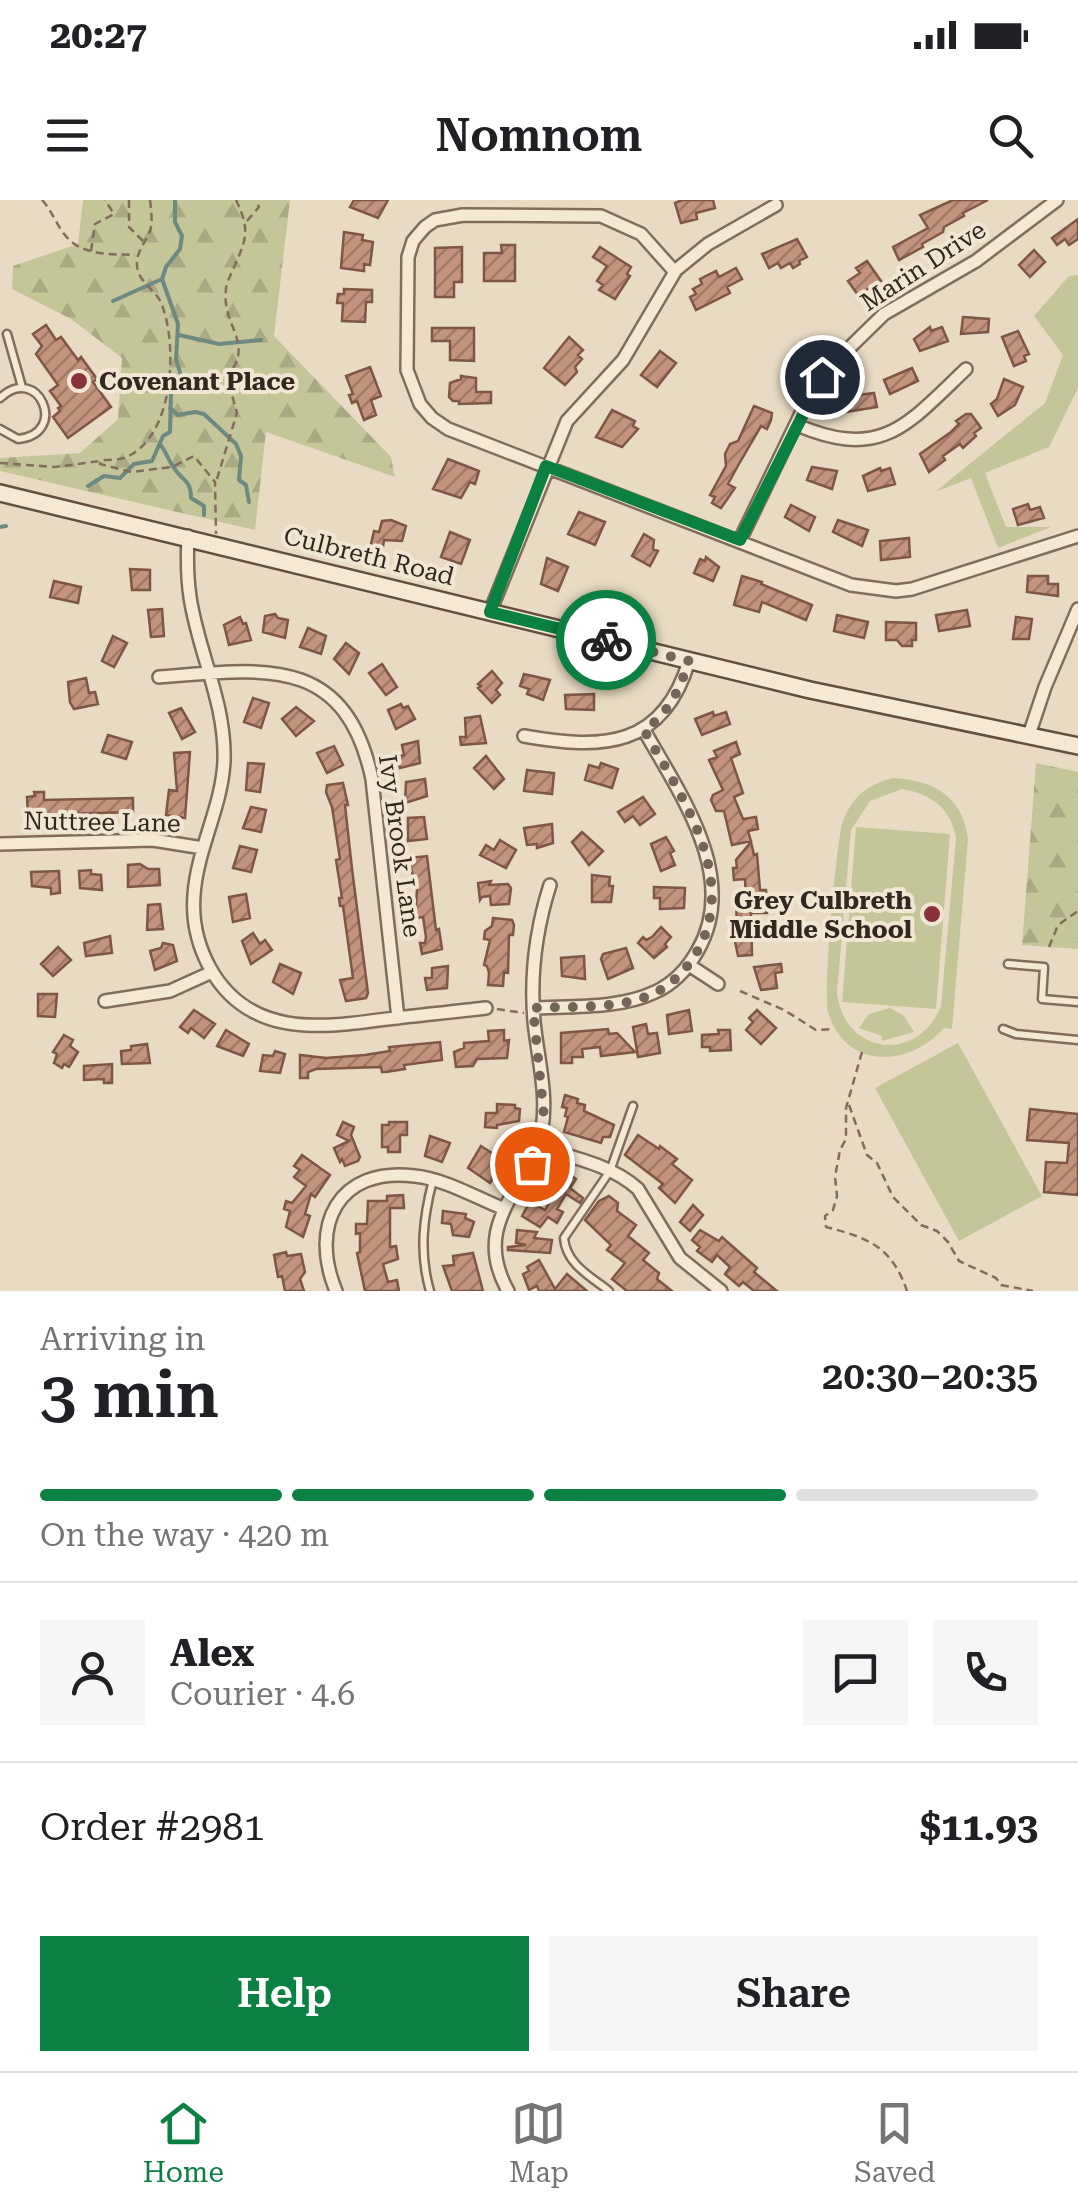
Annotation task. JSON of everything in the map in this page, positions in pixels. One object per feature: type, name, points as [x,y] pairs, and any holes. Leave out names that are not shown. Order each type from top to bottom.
[{"type":"street","name":"Marin Drive","points":[[740,540],[822,377],[884,314],[976,261],[1057,200]]},
{"type":"street","points":[[490,612],[562,428],[622,360],[674,272],[708,244],[776,205]]},
{"type":"street","points":[[674,272],[641,234],[601,216],[446,217],[425,227],[408,257],[407,370],[420,404],[448,429],[851,584],[896,591],[1078,536]]},
{"type":"street","points":[[797,425],[843,440],[881,437],[901,429],[966,369]]},
{"type":"street","name":"Culbreth Road","points":[[0,492],[689,661],[1078,746]]},
{"type":"street","points":[[188,536],[190,599],[220,711],[224,762],[212,828],[196,879],[194,914],[202,951],[212,972],[243,1004],[282,1023],[323,1027],[486,1008]]},
{"type":"street","points":[[1028,735],[1078,609]]},
{"type":"street","points":[[524,736],[592,743],[644,730],[675,698],[689,661]]},
{"type":"street","name":"Ivy Brook Lane","points":[[159,677],[273,671],[305,680],[335,702],[359,735],[372,779],[398,1018]]},
{"type":"street","points":[[529,1011],[640,998],[656,992],[688,965],[708,927],[708,869],[693,818],[644,730]]},
{"type":"street","name":"Nuttree Lane","points":[[0,844],[153,840],[204,848]]},
{"type":"street","points":[[508,1291],[498,1264],[496,1240],[502,1208],[532,1164],[544,1117],[529,1011],[535,950],[550,885]]},
{"type":"street","points":[[688,965],[718,984]]},
{"type":"street","points":[[105,1000],[170,991],[212,972]]},
{"type":"street","points":[[538,1147],[610,1170],[638,1189],[680,1258],[721,1291]]},
{"type":"street","points":[[336,1291],[324,1252],[326,1230],[335,1207],[358,1185],[378,1176],[412,1175],[502,1208]]},
{"type":"lane","points":[[7,334],[22,388]]},
{"type":"lane","points":[[0,398],[11,389],[22,388],[35,392],[44,404],[42,425],[26,438],[11,437],[0,429]]},
{"type":"lane","points":[[1008,964],[1044,966],[1042,999],[1078,1002]]},
{"type":"lane","points":[[1002,1030],[1078,1040]]},
{"type":"lane","points":[[609,1291],[571,1261],[565,1252],[564,1238],[610,1170],[633,1106]]},
{"type":"lane","points":[[430,1291],[422,1240],[433,1180]]},
{"type":"path","points":[[42,200],[66,238],[91,252],[137,255]]},
{"type":"path","points":[[91,252],[95,224],[114,214],[104,200]]},
{"type":"path","points":[[129,200],[129,227],[143,241]]},
{"type":"path","points":[[0,463],[55,467],[125,458],[146,440],[162,418],[170,383],[170,339],[162,301],[140,274],[137,255],[150,232],[150,200]]},
{"type":"path","points":[[216,543],[216,482],[237,413],[227,377],[239,362],[240,344],[231,330],[226,290],[246,238],[246,222],[236,200]]},
{"type":"path","points":[[256,200],[259,207]]},
{"type":"path","points":[[246,222],[265,200]]},
{"type":"path","points":[[101,460],[100,464],[131,472],[172,466],[194,456],[216,482]]},
{"type":"path","points":[[1049,947],[1058,925],[1078,911]]},
{"type":"path","points":[[740,991],[784,1010],[816,1030],[834,1029]]},
{"type":"path","points":[[486,1008],[529,1011]]},
{"type":"path","points":[[862,1052],[844,1122],[846,1139],[836,1165],[838,1196],[823,1222],[826,1228],[874,1242],[896,1264],[907,1291]]},
{"type":"path","points":[[849,1104],[867,1155],[877,1164],[893,1197],[922,1225],[937,1231],[959,1261],[996,1278],[1001,1286],[1033,1291]]},
{"type":"green space","points":[[83,200],[290,200],[274,336],[391,457],[395,477],[266,432],[255,530],[0,471],[0,458],[80,453],[118,419],[122,358],[71,319],[12,289],[13,266],[78,244]]},
{"type":"green space","points":[[1078,275],[1078,388],[1049,447],[985,473],[1006,527],[1051,527],[998,548],[971,478],[935,492],[1045,403],[1063,355],[1034,316],[1069,276]]},
{"type":"green space","points":[[1036,763],[1078,772],[1078,949],[1022,945]]},
{"type":"green space","points":[[908,779],[944,793],[960,812],[968,839],[952,1029],[944,1028],[914,1051],[879,1057],[848,1045],[836,1031],[828,1012],[827,977],[843,821],[856,798],[884,781]],"holes":[[[902,789],[938,804],[950,818],[956,838],[941,1006],[930,1025],[916,1037],[900,1044],[883,1044],[867,1040],[853,1029],[843,1014],[837,993],[851,830],[870,801]]]},
{"type":"green space","points":[[856,827],[950,834],[936,1009],[842,1002]]},
{"type":"green space","points":[[890,1008],[904,1016],[914,1032],[882,1041],[882,1036],[859,1028],[869,1014]]},
{"type":"green space","points":[[958,1043],[1042,1196],[959,1241],[875,1088]]},
{"type":"building","points":[[354,200],[388,200],[378,218],[350,207]]},
{"type":"building","points":[[713,200],[715,208],[696,213],[697,219],[681,223],[675,203]]},
{"type":"building","points":[[953,200],[988,200],[963,213],[923,247],[899,260],[893,247],[928,228],[920,215]]},
{"type":"building","points":[[1078,219],[1078,239],[1069,245],[1065,239],[1057,245],[1052,238]]},
{"type":"building","points":[[344,232],[363,235],[362,240],[373,242],[370,265],[364,264],[364,271],[341,268]]},
{"type":"building","points":[[797,239],[807,257],[793,268],[790,263],[781,268],[778,263],[769,268],[762,254]]},
{"type":"building","points":[[501,245],[515,245],[515,281],[484,281],[484,253],[502,253]]},
{"type":"building","points":[[462,247],[462,282],[454,282],[454,297],[435,297],[435,248]]},
{"type":"building","points":[[600,247],[631,267],[627,274],[630,276],[615,299],[599,290],[603,285],[597,281],[607,266],[593,257]]},
{"type":"building","points":[[1034,250],[1045,262],[1030,277],[1019,265]]},
{"type":"building","points":[[867,261],[881,281],[858,295],[848,281],[860,273],[856,268]]},
{"type":"building","points":[[736,268],[742,279],[727,287],[730,293],[696,310],[690,297],[696,294],[693,289],[702,284],[700,279],[716,271],[719,277]]},
{"type":"building","points":[[344,289],[372,290],[372,302],[366,302],[365,322],[342,321],[343,303],[337,303],[338,294],[344,294]]},
{"type":"building","points":[[963,317],[989,319],[988,332],[961,334]]},
{"type":"building","name":"Covenant Place","points":[[46,325],[56,340],[61,337],[78,360],[81,357],[111,407],[68,438],[53,417],[61,406],[50,391],[58,385],[36,354],[42,346],[33,334]]},
{"type":"building","points":[[930,327],[931,331],[942,327],[948,341],[920,351],[914,339]]},
{"type":"building","points":[[432,328],[474,328],[474,361],[450,360],[450,341],[432,341]]},
{"type":"building","points":[[1018,331],[1029,354],[1024,356],[1026,361],[1014,366],[1002,337]]},
{"type":"building","points":[[569,337],[583,350],[578,355],[582,359],[575,367],[577,372],[565,385],[544,368]]},
{"type":"building","points":[[660,351],[676,363],[657,387],[641,375]]},
{"type":"building","points":[[370,367],[381,396],[371,400],[376,415],[364,420],[357,401],[352,403],[346,376]]},
{"type":"building","points":[[912,368],[918,381],[890,394],[884,380]]},
{"type":"building","points":[[461,376],[476,378],[476,392],[491,392],[491,403],[453,401],[449,397],[450,383]]},
{"type":"building","points":[[1004,379],[1023,387],[1015,405],[998,416],[991,404],[997,399]]},
{"type":"building","points":[[874,393],[877,407],[846,412],[844,397]]},
{"type":"building","points":[[754,406],[772,413],[771,420],[767,429],[761,426],[740,462],[728,484],[735,488],[721,508],[712,503],[715,497],[710,495],[726,466],[725,454],[730,444],[738,441]]},
{"type":"building","points":[[612,410],[635,421],[633,426],[638,429],[622,447],[596,437]]},
{"type":"building","points":[[971,414],[981,428],[974,433],[976,436],[963,448],[960,444],[943,456],[945,460],[929,472],[920,454],[951,432],[959,424],[956,421]]},
{"type":"building","points":[[448,459],[479,471],[475,484],[470,482],[461,498],[433,489]]},
{"type":"building","points":[[812,467],[837,471],[832,489],[807,480]]},
{"type":"building","points":[[890,468],[895,484],[868,491],[863,476]]},
{"type":"building","points":[[1028,504],[1030,510],[1040,507],[1044,518],[1018,525],[1013,509]]},
{"type":"building","points":[[791,505],[815,517],[809,531],[785,517]]},
{"type":"building","points":[[579,512],[605,522],[595,545],[568,534]]},
{"type":"building","points":[[838,520],[868,530],[862,546],[833,532]]},
{"type":"building","points":[[382,521],[406,526],[402,541],[384,540],[383,547],[371,544]]},
{"type":"building","points":[[450,532],[470,540],[461,564],[441,557]]},
{"type":"building","points":[[644,534],[654,540],[653,549],[658,551],[650,566],[632,556]]},
{"type":"building","points":[[909,538],[910,557],[881,560],[880,541]]},
{"type":"building","points":[[706,557],[719,567],[713,581],[694,573],[700,559],[705,561]]},
{"type":"building","points":[[547,558],[568,567],[558,591],[541,584]]},
{"type":"building","points":[[130,569],[150,570],[150,590],[132,590]]},
{"type":"building","points":[[742,576],[812,605],[806,620],[762,602],[759,612],[734,605]]},
{"type":"building","points":[[1028,576],[1048,576],[1048,584],[1058,584],[1058,596],[1027,592]]},
{"type":"building","points":[[54,581],[81,587],[78,603],[50,597]]},
{"type":"building","points":[[162,609],[164,636],[151,637],[148,610]]},
{"type":"building","points":[[967,610],[970,626],[939,631],[936,615]]},
{"type":"building","points":[[275,614],[288,620],[285,638],[263,632],[265,616]]},
{"type":"building","points":[[837,615],[868,622],[864,638],[834,631]]},
{"type":"building","points":[[240,617],[251,640],[229,645],[224,625]]},
{"type":"building","points":[[1016,617],[1032,619],[1029,639],[1013,639]]},
{"type":"building","points":[[886,622],[916,623],[912,646],[886,640]]},
{"type":"building","points":[[308,628],[326,636],[321,654],[300,647]]},
{"type":"building","points":[[113,636],[127,643],[114,667],[102,661]]},
{"type":"building","points":[[346,643],[359,653],[349,674],[334,659]]},
{"type":"building","points":[[382,664],[397,687],[386,695],[369,673]]},
{"type":"building","points":[[492,671],[502,683],[496,690],[500,695],[492,703],[478,684]]},
{"type":"building","points":[[524,674],[550,680],[543,700],[527,694],[529,689],[520,686]]},
{"type":"building","points":[[86,678],[89,693],[95,692],[98,704],[74,709],[68,682]]},
{"type":"building","points":[[594,694],[594,710],[566,709],[565,695]]},
{"type":"building","points":[[253,698],[269,703],[261,728],[244,722]]},
{"type":"building","points":[[401,704],[403,708],[408,706],[415,719],[396,729],[388,710]]},
{"type":"building","points":[[296,707],[314,721],[296,736],[282,719]]},
{"type":"building","points":[[181,708],[195,732],[182,739],[169,713]]},
{"type":"building","points":[[713,712],[714,716],[726,712],[730,724],[702,735],[695,719]]},
{"type":"building","points":[[480,716],[486,743],[461,745],[460,737],[466,737],[465,718]]},
{"type":"building","points":[[108,735],[132,742],[126,759],[102,752]]},
{"type":"building","points":[[418,741],[420,763],[400,768],[397,757],[404,755],[402,745]]},
{"type":"building","points":[[736,742],[740,754],[731,758],[743,793],[734,797],[743,819],[756,817],[758,829],[748,831],[751,841],[732,845],[724,811],[716,811],[711,800],[723,790],[709,760],[717,757],[714,751]]},
{"type":"building","points":[[334,746],[343,765],[327,773],[317,753]]},
{"type":"building","points":[[190,752],[185,818],[166,815],[169,790],[177,791],[174,753]]},
{"type":"building","points":[[486,756],[504,779],[494,789],[474,768]]},
{"type":"building","points":[[248,763],[264,764],[260,792],[246,790]]},
{"type":"building","points":[[601,763],[618,769],[612,788],[585,780],[589,765],[599,768]]},
{"type":"building","points":[[527,770],[554,773],[552,794],[524,791]]},
{"type":"building","points":[[425,779],[427,796],[405,803],[406,782]]},
{"type":"building","points":[[343,783],[368,993],[366,998],[346,1001],[340,980],[353,978],[339,898],[336,860],[340,859],[326,792],[327,785]]},
{"type":"building","points":[[34,792],[44,792],[44,800],[133,798],[133,812],[28,815],[27,797],[35,796]]},
{"type":"building","points":[[643,797],[655,814],[640,825],[633,816],[625,822],[618,812]]},
{"type":"building","points":[[251,807],[266,810],[261,832],[243,828]]},
{"type":"building","points":[[424,817],[427,839],[408,841],[408,818]]},
{"type":"building","points":[[552,824],[553,843],[537,848],[537,844],[527,845],[524,828]]},
{"type":"building","points":[[582,832],[603,851],[589,865],[572,842]]},
{"type":"building","points":[[666,837],[674,851],[670,853],[675,865],[661,871],[651,844]]},
{"type":"building","points":[[500,840],[516,850],[506,868],[480,855],[486,845],[494,850]]},
{"type":"building","points":[[751,842],[754,855],[757,854],[760,890],[766,890],[767,913],[751,913],[752,955],[738,956],[732,927],[737,927],[736,901],[746,900],[745,879],[734,880],[733,868],[737,868],[736,860]]},
{"type":"building","points":[[240,846],[257,850],[251,872],[233,868]]},
{"type":"building","points":[[427,856],[442,949],[422,954],[420,943],[425,943],[426,937],[423,917],[415,918],[417,890],[408,858]]},
{"type":"building","points":[[128,865],[159,869],[160,885],[128,887]]},
{"type":"building","points":[[91,870],[91,874],[101,875],[102,890],[80,888],[79,871]]},
{"type":"building","points":[[59,871],[60,893],[51,894],[51,888],[32,886],[31,872]]},
{"type":"building","points":[[592,875],[610,877],[611,902],[592,902]]},
{"type":"building","points":[[491,881],[489,885],[508,884],[509,904],[491,905],[490,896],[480,900],[478,883]]},
{"type":"building","points":[[654,887],[685,888],[684,908],[660,909]]},
{"type":"building","points":[[246,894],[250,918],[233,922],[229,897]]},
{"type":"building","points":[[160,904],[163,929],[147,930],[148,905]]},
{"type":"building","points":[[493,918],[512,920],[514,925],[513,935],[509,935],[508,973],[504,972],[503,986],[488,985],[489,973],[484,965],[490,940],[484,939],[485,931],[492,926]]},
{"type":"building","points":[[661,927],[671,937],[667,947],[654,958],[638,943],[643,937],[652,937]]},
{"type":"building","points":[[253,933],[260,944],[265,940],[272,950],[251,964],[242,941]]},
{"type":"building","points":[[110,936],[112,953],[86,956],[84,943]]},
{"type":"building","points":[[163,943],[173,945],[177,961],[155,970],[150,951],[161,948]]},
{"type":"building","points":[[58,947],[71,960],[53,976],[41,964]]},
{"type":"building","points":[[626,948],[633,968],[608,979],[603,954]]},
{"type":"building","points":[[584,956],[585,979],[562,976],[561,958]]},
{"type":"building","points":[[280,964],[301,973],[293,994],[273,982]]},
{"type":"building","points":[[781,964],[782,972],[775,973],[777,988],[761,990],[754,967]]},
{"type":"building","points":[[448,966],[447,988],[427,990],[425,978],[432,978],[432,968]]},
{"type":"building","points":[[38,994],[57,994],[55,1017],[38,1016]]},
{"type":"building","points":[[194,1010],[215,1024],[204,1038],[191,1028],[188,1033],[180,1027]]},
{"type":"building","points":[[689,1010],[692,1031],[669,1034],[667,1015]]},
{"type":"building","points":[[757,1010],[776,1028],[761,1044],[746,1030],[753,1022],[749,1018]]},
{"type":"building","points":[[646,1024],[648,1034],[657,1033],[660,1053],[638,1057],[633,1027]]},
{"type":"building","points":[[608,1029],[609,1034],[617,1033],[635,1052],[601,1056],[600,1047],[582,1049],[583,1057],[561,1063],[561,1033]]},
{"type":"building","points":[[226,1030],[249,1044],[243,1056],[217,1046]]},
{"type":"building","points":[[504,1030],[504,1041],[509,1040],[507,1058],[477,1059],[473,1066],[456,1067],[454,1052],[464,1048],[464,1043],[489,1041],[488,1031]]},
{"type":"building","points":[[718,1030],[730,1030],[731,1050],[710,1051],[710,1047],[702,1047],[702,1035],[719,1034]]},
{"type":"building","points":[[64,1035],[73,1040],[70,1046],[78,1052],[69,1067],[64,1064],[62,1068],[54,1063],[57,1054],[53,1052]]},
{"type":"building","points":[[440,1042],[442,1060],[404,1065],[405,1069],[386,1072],[381,1067],[316,1069],[308,1072],[308,1078],[300,1078],[300,1055],[365,1055],[390,1051],[389,1047]]},
{"type":"building","points":[[147,1044],[150,1063],[122,1064],[121,1051]]},
{"type":"building","points":[[275,1051],[285,1054],[280,1073],[260,1071],[263,1055],[273,1056]]},
{"type":"building","points":[[112,1064],[112,1083],[104,1083],[104,1079],[84,1080],[84,1066]]},
{"type":"building","points":[[565,1095],[578,1099],[577,1103],[585,1105],[584,1111],[614,1125],[610,1137],[603,1137],[601,1143],[564,1132],[568,1117],[567,1108],[562,1107]]},
{"type":"building","points":[[497,1104],[515,1105],[520,1109],[519,1121],[497,1128],[485,1127],[486,1113],[497,1113]]},
{"type":"building","points":[[1030,1109],[1078,1114],[1078,1195],[1044,1192],[1046,1162],[1067,1163],[1069,1143],[1027,1140]]},
{"type":"building","points":[[343,1122],[354,1127],[351,1135],[360,1157],[345,1166],[334,1148],[349,1141],[337,1135]]},
{"type":"building","points":[[407,1122],[407,1135],[400,1135],[400,1152],[388,1152],[388,1147],[382,1147],[382,1125]]},
{"type":"building","points":[[638,1135],[677,1159],[672,1164],[692,1180],[675,1203],[659,1188],[663,1184],[625,1155]]},
{"type":"building","points":[[430,1136],[450,1143],[442,1162],[425,1156]]},
{"type":"building","points":[[481,1146],[498,1157],[495,1161],[499,1170],[490,1183],[468,1168]]},
{"type":"building","points":[[302,1155],[330,1175],[315,1197],[311,1194],[305,1214],[310,1216],[303,1237],[286,1227],[290,1211],[284,1209],[286,1201],[292,1203],[306,1186],[294,1177],[300,1170],[294,1166]]},
{"type":"building","points":[[561,1169],[576,1179],[570,1188],[583,1198],[580,1203],[566,1194],[557,1209],[563,1212],[557,1223],[548,1217],[540,1227],[522,1216],[530,1202],[545,1210],[553,1196],[543,1184],[551,1171],[557,1175]]},
{"type":"building","points":[[403,1195],[404,1208],[390,1208],[390,1247],[396,1246],[398,1259],[383,1264],[388,1282],[397,1280],[399,1291],[365,1291],[356,1224],[367,1224],[368,1201],[387,1201],[387,1196]]},
{"type":"building","points":[[609,1196],[618,1203],[617,1211],[636,1225],[628,1236],[649,1253],[643,1260],[672,1291],[627,1291],[612,1279],[625,1263],[607,1250],[611,1245],[585,1220],[599,1201]]},
{"type":"building","points":[[693,1205],[703,1215],[690,1231],[680,1222]]},
{"type":"building","points":[[443,1211],[466,1214],[465,1218],[474,1222],[469,1237],[453,1235],[451,1224],[442,1223]]},
{"type":"building","points":[[517,1230],[537,1232],[534,1238],[552,1240],[550,1253],[508,1250],[526,1245],[516,1243]]},
{"type":"building","points":[[700,1230],[719,1241],[722,1237],[777,1291],[754,1291],[743,1282],[739,1286],[725,1274],[730,1267],[717,1255],[712,1262],[697,1251],[700,1247],[692,1240]]},
{"type":"building","points":[[286,1252],[287,1256],[301,1254],[305,1272],[300,1279],[304,1291],[285,1291],[282,1276],[278,1277],[274,1255]]},
{"type":"building","points":[[473,1253],[483,1291],[452,1291],[443,1266],[454,1265],[453,1256]]},
{"type":"building","points":[[539,1260],[555,1289],[567,1274],[587,1291],[539,1291],[537,1286],[529,1290],[523,1274]]},
{"type":"waterway","points":[[88,486],[104,476],[120,478],[134,464],[152,461],[163,436],[170,432],[171,393],[181,376],[176,359],[178,324],[162,279],[180,249],[182,236],[175,222],[175,200]]},
{"type":"waterway","points":[[113,301],[162,279]]},
{"type":"waterway","points":[[179,335],[219,344],[261,340]]},
{"type":"waterway","points":[[170,408],[178,415],[204,414],[236,444],[241,456],[239,480],[246,485],[249,502]]},
{"type":"waterway","points":[[160,444],[188,484],[191,498],[204,506],[204,515]]},
{"type":"waterway","points":[[0,527],[6,526]]},
{"type":"way so far","points":[[532,1164],[544,1117],[533,1008],[620,1002],[656,992],[688,965],[708,927],[710,884],[702,844],[676,784],[644,730],[675,698],[689,661],[606,640]]},
{"type":"place","name":"Covenant Place","points":[[79,381]]},
{"type":"place","name":"Grey Culbreth Middle School","points":[[932,914]]},
{"type":"route","points":[[606,640],[490,612],[546,466],[740,540],[822,377]]}]
